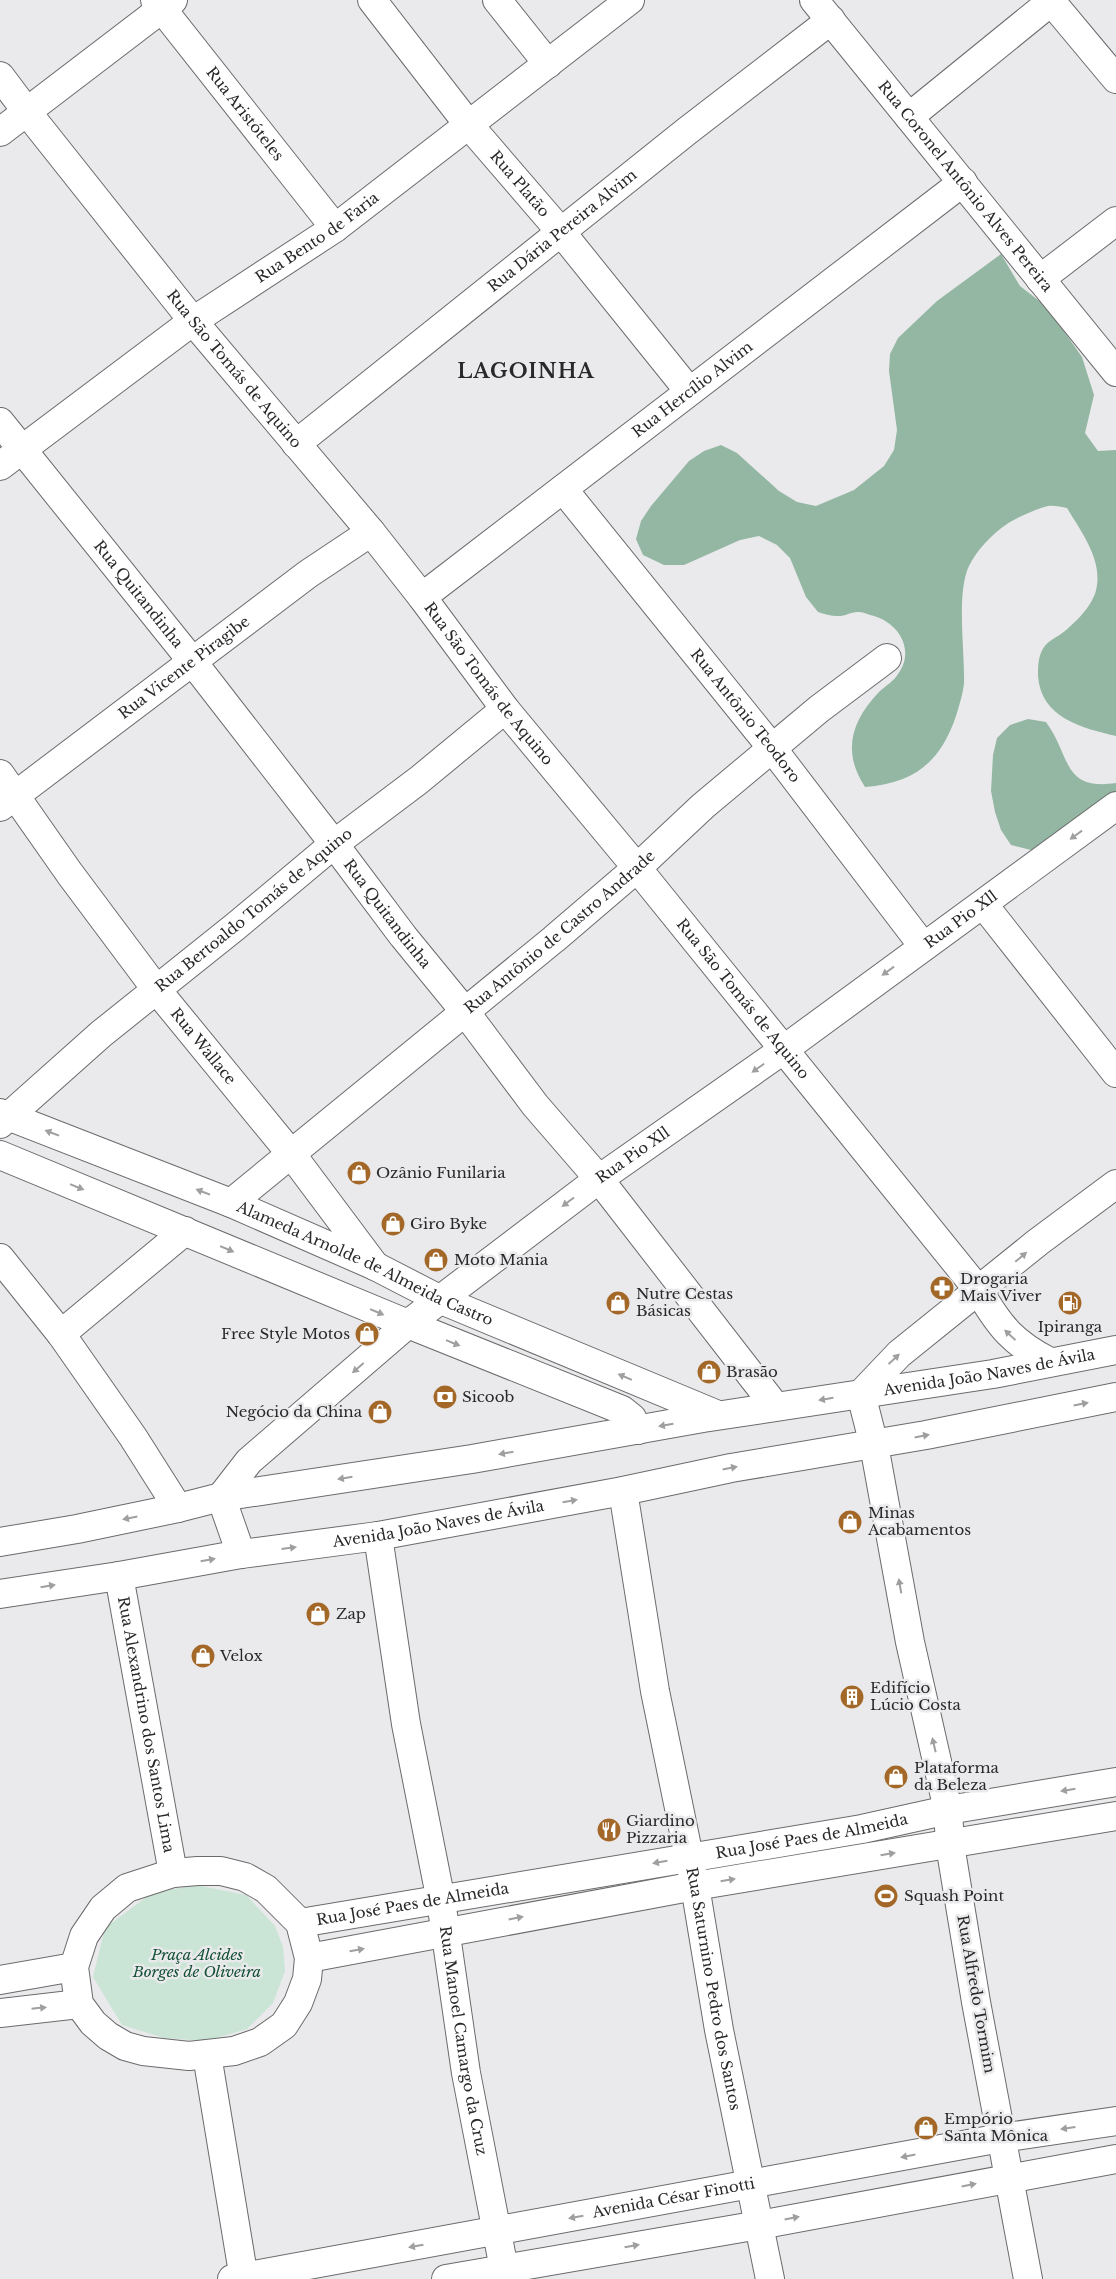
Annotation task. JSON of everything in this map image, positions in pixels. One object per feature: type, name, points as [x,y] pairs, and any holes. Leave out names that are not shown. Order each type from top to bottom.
[{"type":"street","name":"Rua Platão","points":[[372,0],[468,124],[561,232],[689,391]]},
{"type":"street","points":[[497,0],[548,64]]},
{"type":"street","name":"Rua Bento de Faria","points":[[0,466],[193,321],[335,228],[630,0]]},
{"type":"street","points":[[909,116],[1051,0],[1116,79]]},
{"type":"street","points":[[0,132],[163,3]]},
{"type":"street","name":"Rua Aristóteles","points":[[163,3],[335,228]]},
{"type":"street","name":"Rua Coronel Antônio Alves Pereira","points":[[823,10],[1116,372]]},
{"type":"street","name":"Rua Dária Pereira Alvim","points":[[296,444],[561,232],[823,10]]},
{"type":"street","name":"Rua São Tomás de Aquino","points":[[0,76],[193,321],[371,532],[422,597],[504,709],[637,868],[980,1291],[999,1324],[1008,1335],[1050,1362]]},
{"type":"street","name":"Rua Hercílio Alvim","points":[[422,597],[963,182]]},
{"type":"street","points":[[1040,279],[1116,221]]},
{"type":"street","name":"Rua Quitandinha","points":[[0,422],[192,661],[403,936],[466,1013],[535,1105],[598,1179],[776,1406]]},
{"type":"street","name":"Rua Antônio Teodoro","points":[[563,489],[772,748],[924,946]]},
{"type":"street","name":"Rua Vicente Piragibe","points":[[5,792],[192,661],[308,574],[371,532]]},
{"type":"street","name":"Rua Antônio de Castro Andrade","points":[[231,1203],[466,1013],[637,868],[703,806],[819,708],[886,658]]},
{"type":"street","name":"Rua Bertoaldo Tomás de Aquino","points":[[3,1118],[156,989],[236,926],[334,844],[419,780],[504,709]]},
{"type":"street","name":"Rua Wallace","points":[[5,792],[70,874],[156,989],[292,1155],[376,1266]]},
{"type":"street","name":"Rua Pio Xll","points":[[221,1497],[250,1461],[408,1324],[439,1300],[598,1179],[783,1050],[1116,806]]},
{"type":"street","points":[[983,904],[1116,1073]]},
{"type":"street","name":"Alameda Arnolde de Almeida Castro","points":[[3,1118],[231,1203],[376,1266],[439,1300],[718,1415]]},
{"type":"street","points":[[0,1154],[408,1324],[622,1410],[632,1418],[638,1430]]},
{"type":"street","points":[[860,1394],[899,1354],[980,1291],[1038,1242],[1116,1184]]},
{"type":"street","points":[[62,1334],[185,1231]]},
{"type":"street","points":[[0,1258],[62,1334],[133,1437],[178,1508]]},
{"type":"street","name":"Avenida João Naves de Ávila","points":[[0,1542],[178,1508],[221,1497],[472,1459],[718,1415],[993,1374],[1116,1350]]},
{"type":"street","name":"Avenida João Naves de Ávila","points":[[860,1394],[874,1445]]},
{"type":"street","name":"Avenida João Naves de Ávila","points":[[0,1594],[119,1576],[241,1554],[378,1536],[623,1491],[732,1468],[874,1445],[1116,1397]]},
{"type":"street","name":"Rua Alfredo Tormim","points":[[874,1445],[910,1642],[948,1810],[950,1845],[1008,2178],[1028,2279]]},
{"type":"street","name":"Rua Saturnino Pedro dos Santos","points":[[623,1491],[655,1691],[695,1886],[719,2030],[770,2279]]},
{"type":"street","points":[[221,1497],[241,1554]]},
{"type":"street","name":"Rua Manoel Camargo da Cruz","points":[[378,1536],[406,1724],[446,1932],[466,2073],[504,2273]]},
{"type":"street","name":"Rua Alexandrino dos Santos Lima","points":[[119,1576],[173,1874]]},
{"type":"street","name":"Rua José Paes de Almeida","points":[[300,1923],[862,1829],[948,1810],[1116,1782]]},
{"type":"street","name":"Rua José Paes de Almeida","points":[[309,1958],[695,1886],[1116,1816]]},
{"type":"street","name":"Rua José Paes de Almeida","points":[[74,1967],[84,1936],[103,1908],[127,1888],[173,1874],[221,1871],[245,1877],[266,1889],[300,1923],[309,1958],[307,1979],[298,2004],[284,2025],[260,2042],[234,2051],[189,2056],[142,2051],[125,2046],[108,2036],[93,2023],[79,2004]]},
{"type":"street","points":[[0,1980],[74,1967],[79,2004],[0,2013]]},
{"type":"street","points":[[207,2055],[240,2278]]},
{"type":"street","name":"Avenida César Finotti","points":[[240,2278],[1001,2138],[1116,2121]]},
{"type":"street","points":[[446,2279],[504,2273],[1116,2159]]},
{"type":"green space","points":[[1001,254],[1020,286],[1047,307],[1082,357],[1094,395],[1085,433],[1098,451],[1116,450],[1116,736],[1077,725],[1065,719],[1047,702],[1041,690],[1038,669],[1042,650],[1081,616],[1090,604],[1097,585],[1096,564],[1093,554],[1067,508],[1048,506],[1021,516],[1001,528],[990,537],[969,566],[965,578],[962,607],[964,683],[956,716],[942,746],[923,768],[911,775],[898,781],[865,787],[854,761],[853,737],[856,726],[869,703],[894,679],[903,665],[905,648],[898,632],[883,620],[863,612],[854,612],[840,616],[818,612],[806,597],[790,558],[777,545],[759,536],[740,540],[684,565],[664,565],[643,555],[636,539],[641,521],[651,506],[689,461],[704,451],[721,445],[737,453],[779,491],[797,502],[816,506],[854,490],[884,466],[894,450],[897,430],[889,371],[890,354],[898,338],[937,301]]},
{"type":"green space","points":[[1028,719],[1046,722],[1070,768],[1077,776],[1086,782],[1099,784],[1116,783],[1116,798],[1049,846],[1031,850],[1011,845],[1001,830],[991,791],[993,755],[997,738],[1010,725]]},
{"type":"green space","name":"Praça Alcides Borges de Oliveira","points":[[196,1885],[246,1895],[275,1926],[283,1947],[285,1971],[273,2003],[247,2029],[206,2041],[164,2038],[122,2025],[93,1977],[105,1928],[152,1893]]},
{"type":"place","name":"Ozânio Funilaria","points":[[359,1173]]},
{"type":"place","name":"Giro Byke","points":[[393,1224]]},
{"type":"place","name":"Moto Mania","points":[[436,1260]]},
{"type":"place","name":"Drogaria Mais Viver","points":[[942,1288]]},
{"type":"place","name":"Nutre Cestas Básicas","points":[[618,1303]]},
{"type":"place","name":"Ipiranga","points":[[1070,1303]]},
{"type":"place","name":"Free Style Motos","points":[[367,1334]]},
{"type":"place","name":"Brasão","points":[[709,1372]]},
{"type":"place","name":"Sicoob","points":[[445,1397]]},
{"type":"place","name":"Negócio da China","points":[[380,1412]]},
{"type":"place","name":"Minas Acabamentos","points":[[850,1522]]},
{"type":"place","name":"Zap","points":[[318,1614]]},
{"type":"place","name":"Velox","points":[[203,1656]]},
{"type":"place","name":"Edifício Lúcio Costa","points":[[852,1697]]},
{"type":"place","name":"Plataforma da Beleza","points":[[896,1777]]},
{"type":"place","name":"Giardino Pizzaria","points":[[609,1830]]},
{"type":"place","name":"Squash Point","points":[[886,1896]]},
{"type":"place","name":"Empório Santa Mônica","points":[[926,2128]]},
{"type":"district","name":"LAGOINHA","points":[[526,371]]}]
